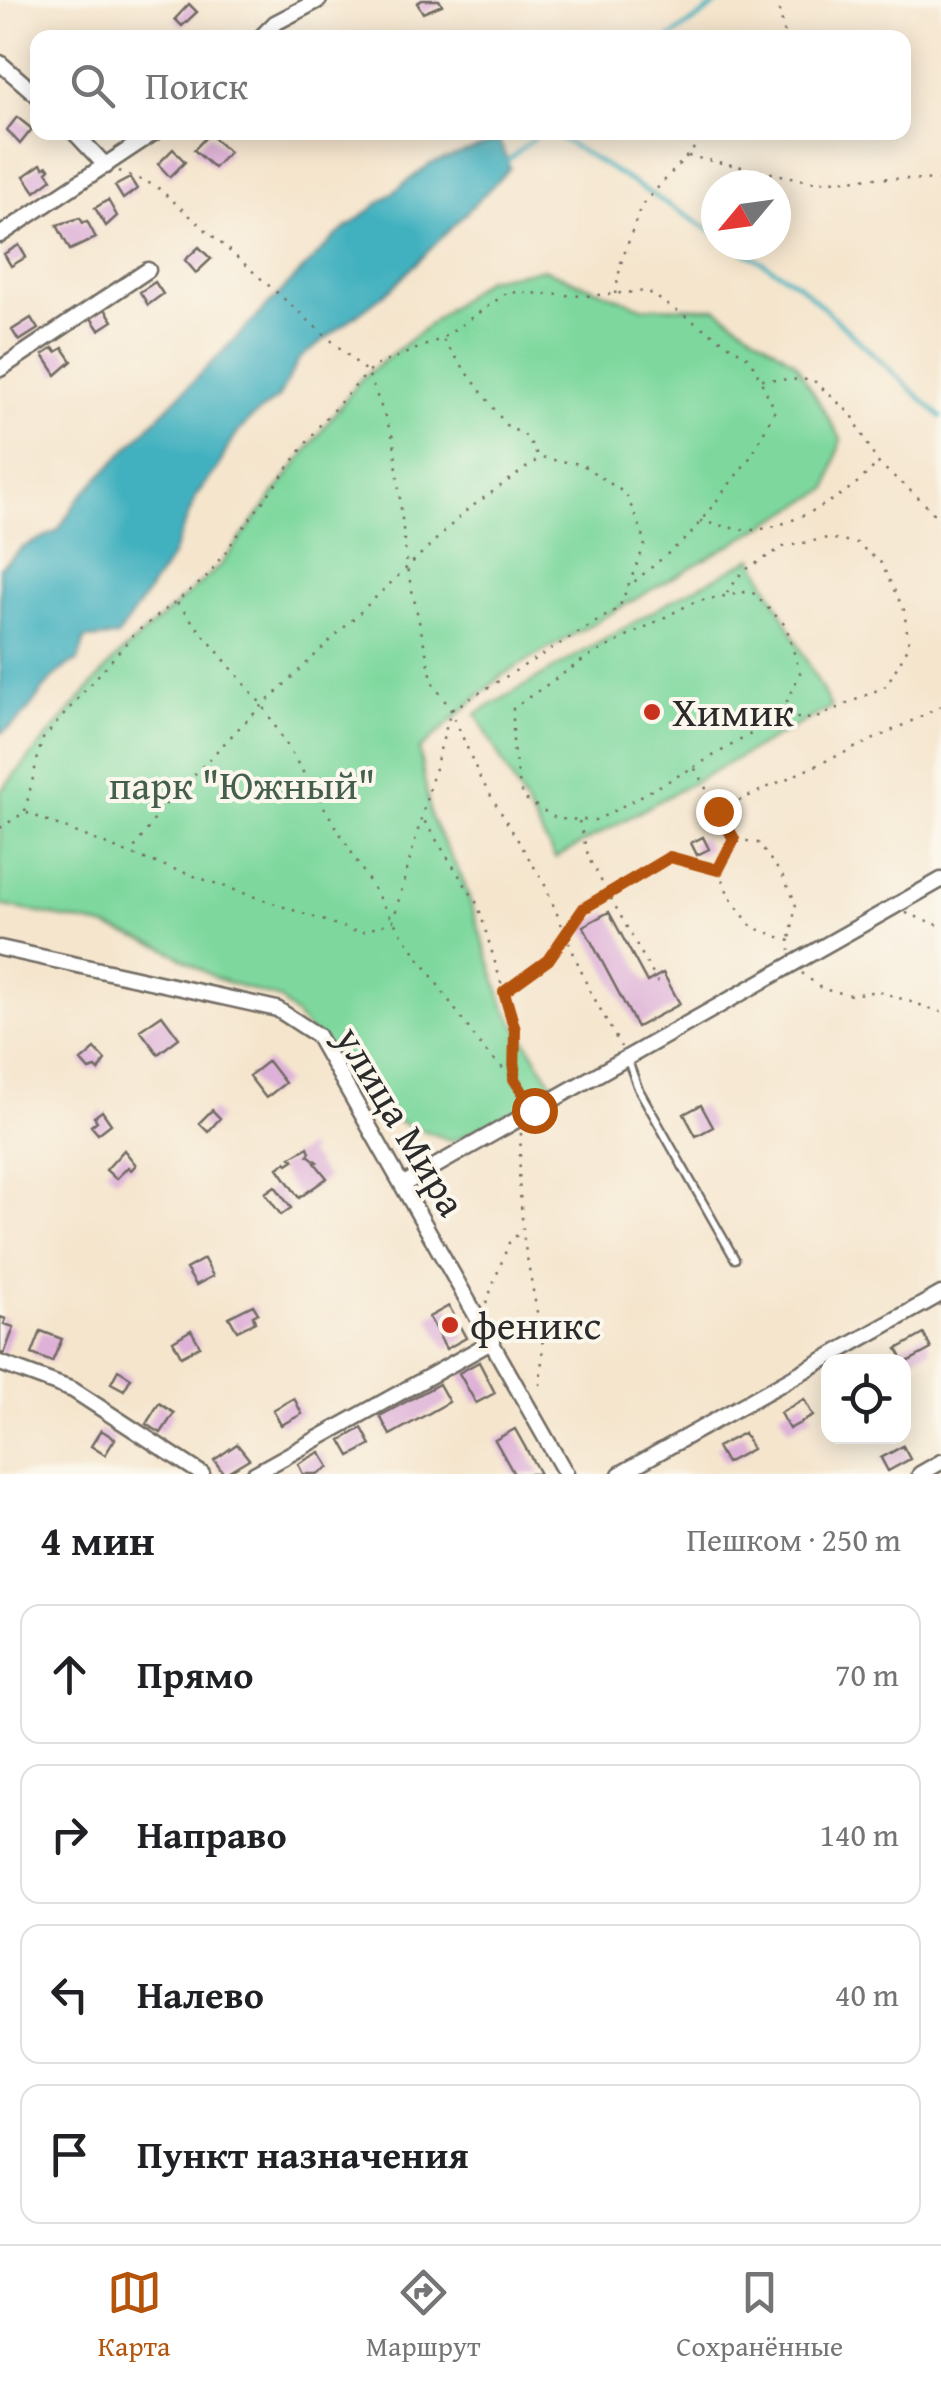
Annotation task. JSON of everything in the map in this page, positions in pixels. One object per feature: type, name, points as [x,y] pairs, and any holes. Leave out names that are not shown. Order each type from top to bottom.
[{"type":"street","points":[[269,30],[319,0]]},
{"type":"street","points":[[0,64],[30,89]]},
{"type":"street","points":[[82,140],[106,166]]},
{"type":"street","points":[[0,235],[143,140]]},
{"type":"street","points":[[0,369],[148,270]]},
{"type":"street","points":[[402,1184],[941,880]]},
{"type":"street","name":"улица Мира","points":[[0,948],[277,1009],[317,1035],[566,1474]]},
{"type":"street","points":[[620,1474],[941,1294]]},
{"type":"street","points":[[254,1474],[492,1341]]},
{"type":"street","points":[[0,1363],[72,1390],[202,1474]]},
{"type":"street","points":[[920,1474],[941,1462]]},
{"type":"lane","points":[[626,1057],[638,1088],[736,1259]]},
{"type":"path","points":[[776,0],[784,30]]},
{"type":"path","points":[[615,294],[621,263],[641,206],[702,140]]},
{"type":"path","points":[[688,156],[815,182],[875,178],[941,180]]},
{"type":"path","points":[[106,166],[156,186],[368,373],[394,440],[407,568],[433,683],[451,710],[480,778],[544,882],[587,985],[626,1057]]},
{"type":"path","points":[[0,828],[25,812],[42,740],[134,634],[205,579],[323,421],[373,366],[443,338],[508,292],[585,296],[647,291],[750,359],[776,410],[752,455],[690,535],[627,588]]},
{"type":"path","points":[[443,338],[494,410],[526,437],[540,458]]},
{"type":"path","points":[[760,380],[813,380],[852,414],[876,462],[941,521]]},
{"type":"path","points":[[130,854],[164,806],[468,510],[540,458],[582,464],[626,494],[646,542],[619,608],[451,710],[393,921]]},
{"type":"path","points":[[700,521],[748,530],[780,527],[863,481],[876,462]]},
{"type":"path","points":[[725,596],[742,572],[782,547],[828,538],[856,542],[881,563],[904,610],[909,646],[886,686],[814,719],[780,717],[597,820],[557,819],[522,797],[513,748],[513,708],[602,650],[694,602],[751,591],[786,626],[800,672],[780,717]]},
{"type":"path","points":[[176,602],[263,706],[393,921],[483,1049],[514,1079]]},
{"type":"path","points":[[718,811],[941,706]]},
{"type":"path","points":[[694,768],[734,839]]},
{"type":"path","points":[[25,812],[130,854],[360,932],[393,921]]},
{"type":"path","points":[[422,817],[478,905],[515,1030],[514,1079],[528,1113],[518,1182],[543,1345],[540,1385],[525,1400]]},
{"type":"path","points":[[578,820],[589,858],[660,985]]},
{"type":"path","points":[[718,870],[734,839]]},
{"type":"path","points":[[734,839],[758,843],[782,875],[796,903],[790,964],[822,988],[851,995],[878,990],[941,1012]]},
{"type":"path","points":[[504,992],[548,960],[584,908],[670,857],[718,870]]},
{"type":"path","points":[[718,870],[730,898],[752,927],[790,941]]},
{"type":"path","points":[[891,908],[941,926]]},
{"type":"path","points":[[474,1310],[487,1302],[510,1240],[523,1231]]},
{"type":"green space","name":"парк \"Южный\"","points":[[544,269],[642,307],[716,308],[795,362],[841,439],[828,489],[501,676],[419,750],[431,818],[463,880],[504,1006],[556,1089],[453,1141],[393,1120],[280,999],[215,978],[163,947],[103,926],[0,905],[0,792],[115,659],[220,566],[360,380],[486,279]]},
{"type":"green space","points":[[753,558],[831,707],[555,858],[476,714]]},
{"type":"water","points":[[499,140],[510,168],[393,287],[299,359],[278,398],[249,420],[231,441],[218,468],[197,494],[171,558],[117,637],[85,639],[78,661],[55,676],[22,717],[0,733],[0,567],[25,546],[58,531],[77,500],[336,236],[430,164]]},
{"type":"building","points":[[439,0],[442,5],[423,13],[417,3]]},
{"type":"building","points":[[189,4],[197,12],[182,26],[175,19]]},
{"type":"building","points":[[17,117],[30,127],[20,144],[7,130]]},
{"type":"building","points":[[203,140],[216,140],[229,152],[214,168],[194,150]]},
{"type":"building","points":[[173,149],[185,162],[170,177],[158,164]]},
{"type":"building","points":[[41,164],[50,169],[47,172],[52,179],[35,192],[24,176]]},
{"type":"building","points":[[130,178],[137,189],[123,199],[115,186]]},
{"type":"building","points":[[108,200],[117,216],[106,226],[95,208]]},
{"type":"building","points":[[80,218],[83,223],[87,221],[96,238],[70,250],[57,225]]},
{"type":"building","points":[[19,245],[26,257],[11,266],[4,254]]},
{"type":"building","points":[[199,247],[211,259],[196,273],[185,260]]},
{"type":"building","points":[[155,282],[163,294],[148,305],[140,292]]},
{"type":"building","points":[[105,309],[113,321],[99,330],[91,318]]},
{"type":"building","points":[[31,318],[38,329],[19,341],[12,330]]},
{"type":"building","points":[[53,348],[56,352],[63,348],[72,361],[56,375],[43,355]]},
{"type":"building","points":[[703,837],[709,849],[697,855],[691,843]]},
{"type":"building","points":[[609,912],[647,982],[663,973],[680,1004],[637,1027],[583,926]]},
{"type":"building","points":[[162,1015],[179,1038],[158,1054],[140,1030]]},
{"type":"building","points":[[95,1049],[105,1060],[99,1071],[89,1070],[81,1061]]},
{"type":"building","points":[[268,1061],[285,1083],[266,1098],[249,1076]]},
{"type":"building","points":[[701,1105],[713,1127],[696,1136],[684,1114]]},
{"type":"building","points":[[212,1110],[220,1118],[208,1132],[199,1123]]},
{"type":"building","points":[[102,1111],[111,1124],[98,1134],[91,1126]]},
{"type":"building","points":[[308,1147],[308,1155],[327,1178],[299,1198],[278,1168]]},
{"type":"building","points":[[124,1150],[136,1165],[116,1179],[106,1170]]},
{"type":"building","points":[[275,1186],[291,1208],[281,1215],[265,1193]]},
{"type":"building","points":[[204,1259],[213,1276],[196,1285],[186,1269]]},
{"type":"building","points":[[253,1305],[258,1313],[253,1316],[255,1322],[237,1331],[229,1317]]},
{"type":"building","points":[[449,1306],[466,1338],[446,1349],[429,1317]]},
{"type":"building","points":[[0,1317],[6,1319],[4,1324],[14,1327],[4,1354],[0,1353]]},
{"type":"building","points":[[191,1330],[200,1346],[181,1356],[173,1341]]},
{"type":"building","points":[[41,1331],[62,1339],[52,1362],[32,1354]]},
{"type":"building","points":[[924,1334],[931,1349],[911,1360],[911,1354],[900,1354],[897,1349]]},
{"type":"building","points":[[479,1362],[495,1393],[476,1403],[459,1373]]},
{"type":"building","points":[[118,1370],[131,1378],[124,1390],[111,1383]]},
{"type":"building","points":[[439,1384],[449,1402],[390,1435],[380,1416]]},
{"type":"building","points":[[294,1398],[302,1414],[281,1425],[273,1410]]},
{"type":"building","points":[[804,1399],[813,1416],[789,1429],[780,1413]]},
{"type":"building","points":[[159,1403],[174,1413],[161,1433],[146,1424]]},
{"type":"building","points":[[362,1428],[371,1445],[350,1456],[341,1440]]},
{"type":"building","points":[[515,1429],[540,1474],[514,1474],[495,1440]]},
{"type":"building","points":[[101,1430],[115,1439],[105,1455],[91,1446]]},
{"type":"building","points":[[744,1433],[752,1449],[726,1463],[717,1447]]},
{"type":"building","points":[[237,1444],[249,1459],[224,1474],[214,1460]]},
{"type":"building","points":[[903,1446],[910,1459],[888,1471],[881,1458]]},
{"type":"building","points":[[320,1452],[329,1467],[317,1474],[303,1474],[298,1464]]},
{"type":"waterway","points":[[681,30],[723,0]]},
{"type":"waterway","points":[[503,164],[532,140]]},
{"type":"waterway","points":[[563,140],[701,225]]},
{"type":"waterway","points":[[759,260],[798,284],[941,417]]},
{"type":"place","name":"Химик","points":[[652,712]]},
{"type":"place","name":"феникс","points":[[450,1325]]},
{"type":"route","points":[[534,1110],[514,1079],[515,1030],[504,992],[548,960],[584,908],[627,880],[670,857],[718,870],[734,839],[718,811]]}]
